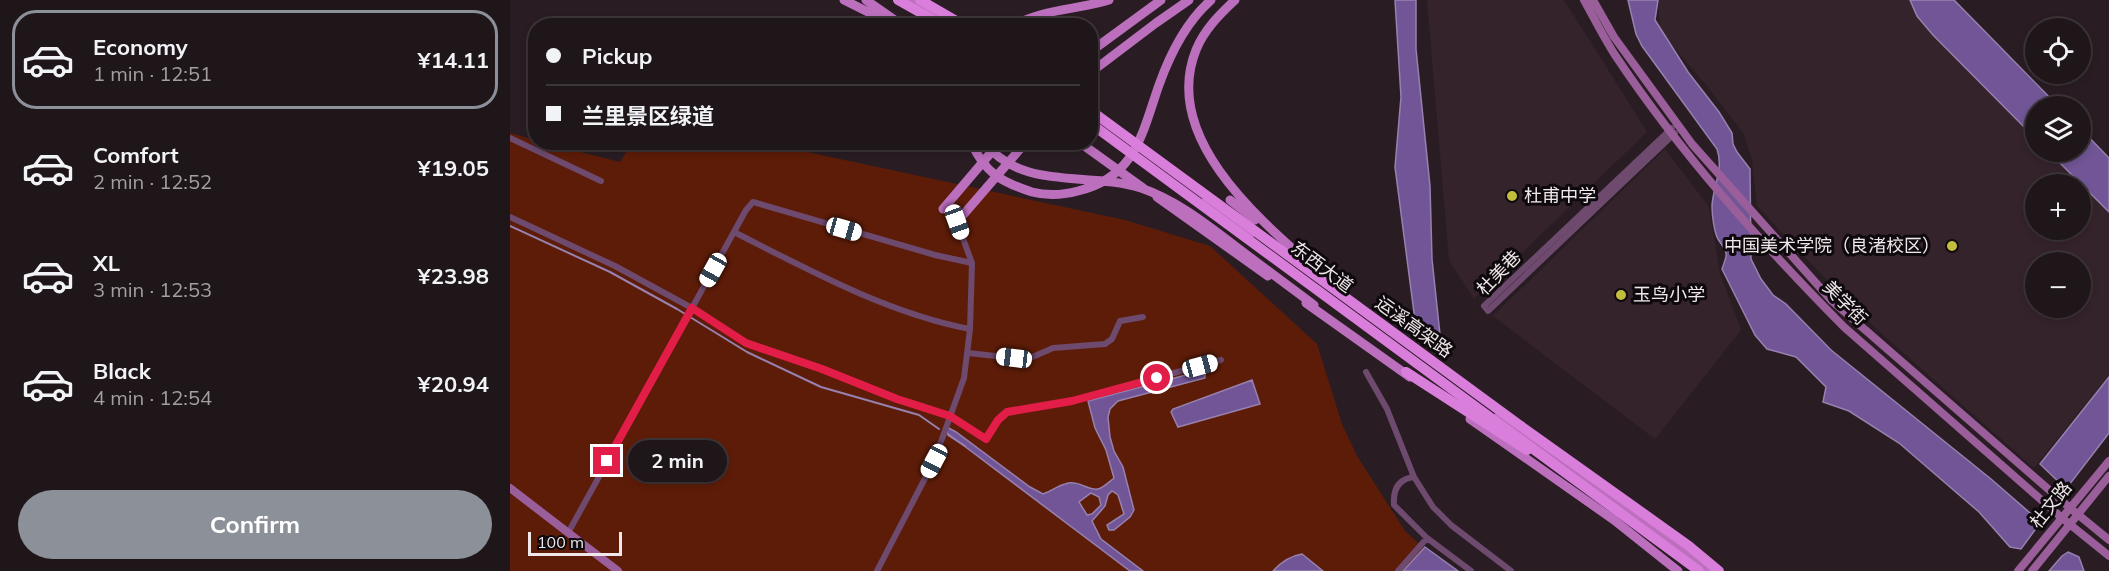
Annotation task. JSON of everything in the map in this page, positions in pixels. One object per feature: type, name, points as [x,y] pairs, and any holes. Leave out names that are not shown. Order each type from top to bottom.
[{"type":"highway","points":[[898,0],[930,18]]},
{"type":"highway","points":[[920,0],[951,18]]},
{"type":"highway","name":"运溪高架路","points":[[1098,116],[1689,546],[1719,571]]},
{"type":"highway","name":"运溪高架路","points":[[1098,129],[1699,571]]},
{"type":"highway","points":[[1420,348],[1577,466]]},
{"type":"highway","points":[[1406,372],[1570,477]]},
{"type":"main road","points":[[844,0],[880,18]]},
{"type":"main road","points":[[866,0],[891,18]]},
{"type":"main road","points":[[909,0],[940,18]]},
{"type":"main road","points":[[1032,18],[1109,0]]},
{"type":"main road","points":[[1098,46],[1161,0]]},
{"type":"main road","points":[[1098,67],[1155,23],[1190,0]]},
{"type":"main road","points":[[976,150],[990,172],[1002,181],[1037,194],[1060,194],[1089,189],[1101,184],[1122,167],[1136,148],[1174,50],[1188,27],[1211,0]]},
{"type":"main road","points":[[1235,0],[1214,20],[1196,51],[1189,78],[1190,106],[1194,125],[1215,164],[1251,210],[1311,265]]},
{"type":"main road","name":"东西大道","points":[[1098,123],[1415,357],[1621,504],[1709,571]]},
{"type":"main road","points":[[992,150],[1003,161],[1025,171],[1040,175],[1127,184],[1171,200],[1406,372]]},
{"type":"main road","points":[[943,209],[993,150]]},
{"type":"main road","points":[[957,222],[1019,150]]},
{"type":"main road","points":[[1090,150],[1614,520],[1678,571]]},
{"type":"main road","points":[[1230,200],[1420,348]]},
{"type":"street","name":"美学街","points":[[1584,0],[1615,55],[1675,130],[1832,301],[2109,540]]},
{"type":"street","name":"美学街","points":[[1593,0],[1614,37],[1718,191],[1844,327],[2070,525],[2109,556]]},
{"type":"street","name":"杜美巷","points":[[1675,130],[1488,311],[1484,306],[1675,130]]},
{"type":"street","points":[[510,138],[528,147]]},
{"type":"street","points":[[535,150],[601,181]]},
{"type":"street","points":[[568,533],[746,210],[753,202],[972,264]]},
{"type":"street","points":[[510,217],[615,266],[746,343],[822,369],[897,399],[950,416],[986,439],[998,420],[1007,412],[1072,401],[1221,360]]},
{"type":"street","points":[[877,571],[934,461],[964,378],[970,329],[972,264],[957,222]]},
{"type":"street","points":[[734,232],[871,297],[921,318],[970,329]]},
{"type":"street","points":[[968,353],[1030,358],[1053,348],[1105,344],[1112,339],[1120,321],[1143,317]]},
{"type":"street","points":[[1366,372],[1387,409],[1414,477],[1433,507],[1451,525],[1511,571]]},
{"type":"street","name":"杜文路","points":[[2018,571],[2109,461]]},
{"type":"street","name":"杜文路","points":[[2032,571],[2109,476]]},
{"type":"street","points":[[1414,477],[1398,485],[1393,493],[1394,505],[1427,538],[1471,571]]},
{"type":"street","points":[[510,488],[618,571]]},
{"type":"street","points":[[1398,571],[1427,538]]},
{"type":"shaded area","points":[[1395,0],[1416,0],[1416,49],[1430,186],[1432,259],[1441,344],[1416,328],[1395,167],[1401,97]]},
{"type":"shaded area","name":"杜甫中学","points":[[1427,0],[1564,0],[1647,132],[1474,299],[1449,260]]},
{"type":"shaded area","points":[[1628,0],[1658,0],[1655,20],[1688,72],[1719,112],[1732,133],[1733,144],[1737,152],[1750,169],[1751,259],[1761,279],[1773,295],[1786,304],[1831,350],[2037,519],[2040,523],[2021,549],[2010,547],[1979,512],[1899,443],[1849,411],[1823,402],[1826,387],[1796,357],[1767,349],[1755,335],[1722,269],[1726,252],[1717,236],[1712,209],[1719,171],[1717,149],[1642,46],[1636,34]]},
{"type":"shaded area","name":"中国美术学院（良渚校区）","points":[[1658,0],[1919,0],[2025,122],[2025,162],[2065,162],[2077,174],[2025,174],[2025,240],[2091,240],[2091,188],[2109,206],[2109,375],[2034,468],[1883,335],[1839,293],[1757,206],[1752,160],[1744,134],[1666,38],[1660,27]]},
{"type":"shaded area","points":[[1910,0],[1954,0],[2025,72],[2025,84],[2036,84],[2048,96],[2025,96],[2025,128],[1933,35],[1917,16]]},
{"type":"shaded area","points":[[510,133],[528,138],[528,150],[573,150],[620,162],[628,150],[798,150],[1125,220],[1210,246],[1317,344],[1342,424],[1357,456],[1405,531],[1449,571],[510,571]]},
{"type":"shaded area","points":[[2091,139],[2109,158],[2109,212],[2091,194],[2091,174],[2071,174],[2059,162],[2091,162]]},
{"type":"shaded area","name":"玉鸟小学","points":[[1665,149],[1709,207],[1720,274],[1741,330],[1655,439],[1493,316]]},
{"type":"shaded area","points":[[1197,372],[1205,372],[1205,378],[1118,401],[1110,409],[1108,417],[1110,437],[1114,451],[1123,467],[1134,510],[1130,517],[1114,530],[1109,530],[1107,525],[1124,514],[1118,495],[1112,491],[1108,495],[1105,506],[1092,521],[1101,539],[1143,571],[1130,571],[947,433],[947,427],[1043,494],[1070,483],[1098,489],[1114,478],[1106,450],[1095,428],[1088,401]],"holes":[[[1091,493],[1099,497],[1101,505],[1092,514],[1087,515],[1079,502]]]},
{"type":"shaded area","points":[[2109,377],[2109,433],[2066,489],[2040,464]]},
{"type":"shaded area","points":[[1252,380],[1260,404],[1178,427],[1171,412],[1173,409]]},
{"type":"shaded area","points":[[1425,547],[1458,571],[1403,571]]},
{"type":"shaded area","points":[[2068,552],[2079,557],[2084,571],[2049,571],[2062,556]]},
{"type":"shaded area","points":[[1302,554],[1323,571],[1273,571],[1286,560]]},
{"type":"waterway","points":[[510,226],[610,272],[677,309],[747,352],[821,387],[919,415],[939,429]]},
{"type":"waterway","points":[[948,435],[965,446]]},
{"type":"place","name":"杜甫中学","points":[[1512,196]]},
{"type":"place","name":"中国美术学院（良渚校区）","points":[[1952,246]]},
{"type":"place","name":"玉鸟小学","points":[[1621,295]]},
{"type":"route","points":[[607,461],[692,308],[746,343],[822,369],[897,399],[950,416],[986,439],[998,420],[1007,412],[1072,401],[1157,378]]}]
